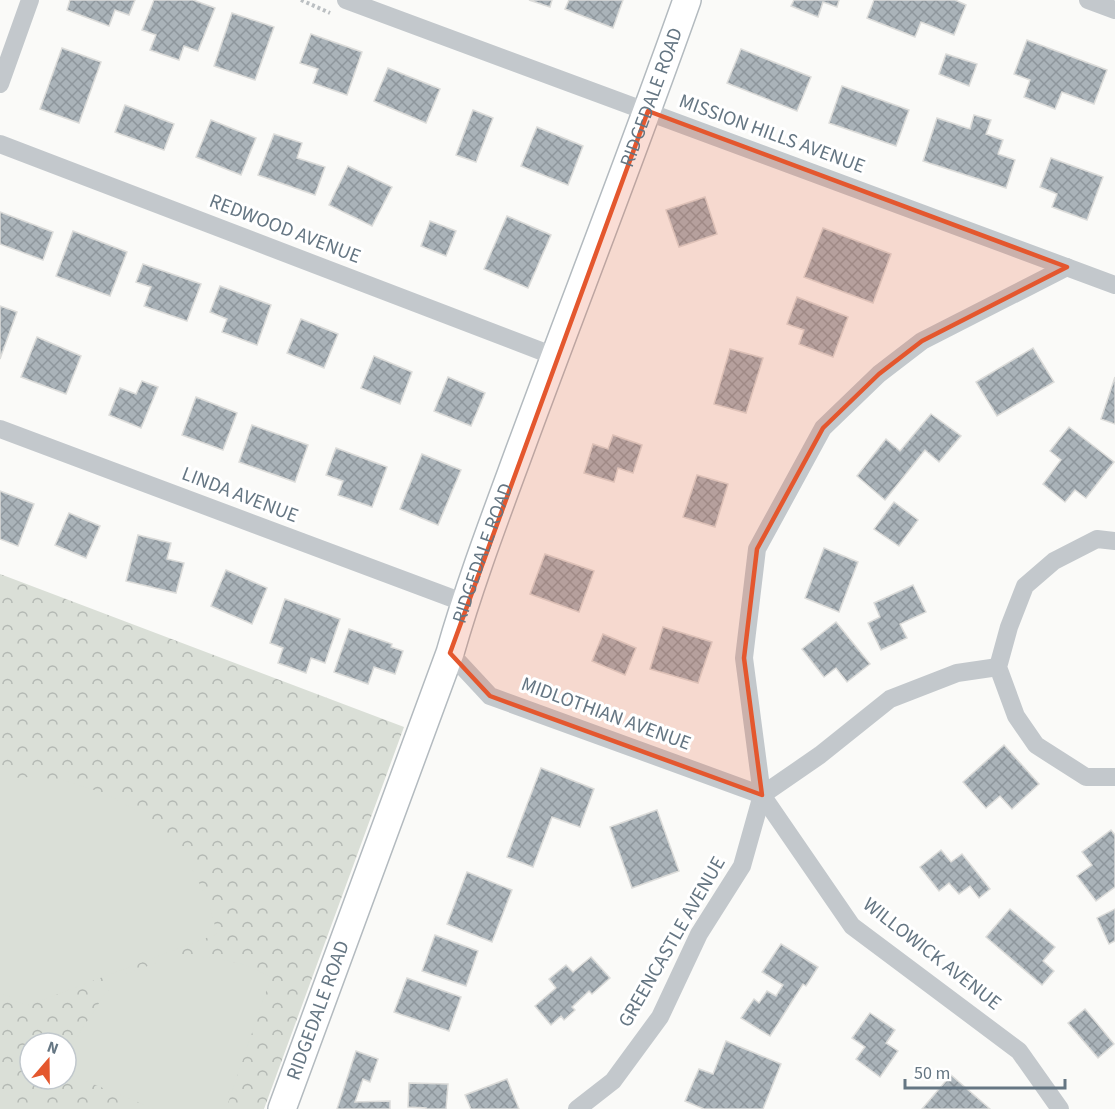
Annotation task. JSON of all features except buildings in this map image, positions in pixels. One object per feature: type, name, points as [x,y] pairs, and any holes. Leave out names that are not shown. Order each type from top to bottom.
[{"type":"street","points":[[0,84],[30,0]]},
{"type":"street","name":"MISSION HILLS AVENUE","points":[[346,0],[1115,285]]},
{"type":"street","name":"RIDGEDALE ROAD","points":[[282,1109],[450,653],[465,603],[554,357],[648,111],[687,0]]},
{"type":"street","points":[[1088,0],[1115,10]]},
{"type":"street","name":"REDWOOD AVENUE","points":[[0,144],[554,357]]},
{"type":"street","name":"WILLOWICK AVENUE","points":[[1060,1109],[1019,1051],[852,926],[762,795],[744,658],[757,549],[822,428],[879,374],[922,341],[1067,267]]},
{"type":"street","name":"LINDA AVENUE","points":[[0,429],[465,603]]},
{"type":"street","points":[[1115,541],[1097,539],[1054,561],[1025,586],[1009,627],[998,667],[1016,716],[1036,745],[1086,777],[1115,777]]},
{"type":"street","name":"MIDLOTHIAN AVENUE","points":[[450,653],[490,696],[762,795]]},
{"type":"street","points":[[762,795],[820,755],[890,699],[957,673],[998,667]]},
{"type":"street","name":"GREENCASTLE AVENUE","points":[[577,1109],[613,1081],[660,1017],[699,934],[742,866],[762,795]]},
{"type":"highlighted area","points":[[648,111],[1067,267],[922,341],[879,374],[823,428],[757,549],[744,658],[762,795],[490,696],[450,653]]},
{"type":"green space","points":[[0,574],[404,727],[264,1109],[0,1109]]},
{"type":"green space","points":[[29,777],[62,780],[104,793],[138,811],[166,835],[192,868],[210,906],[217,934],[26,1006],[0,992],[0,779]]},
{"type":"green space","points":[[186,955],[220,959],[246,965],[271,977],[226,1109],[155,1109],[78,1078],[78,1035],[105,994],[124,975],[158,962]]}]
